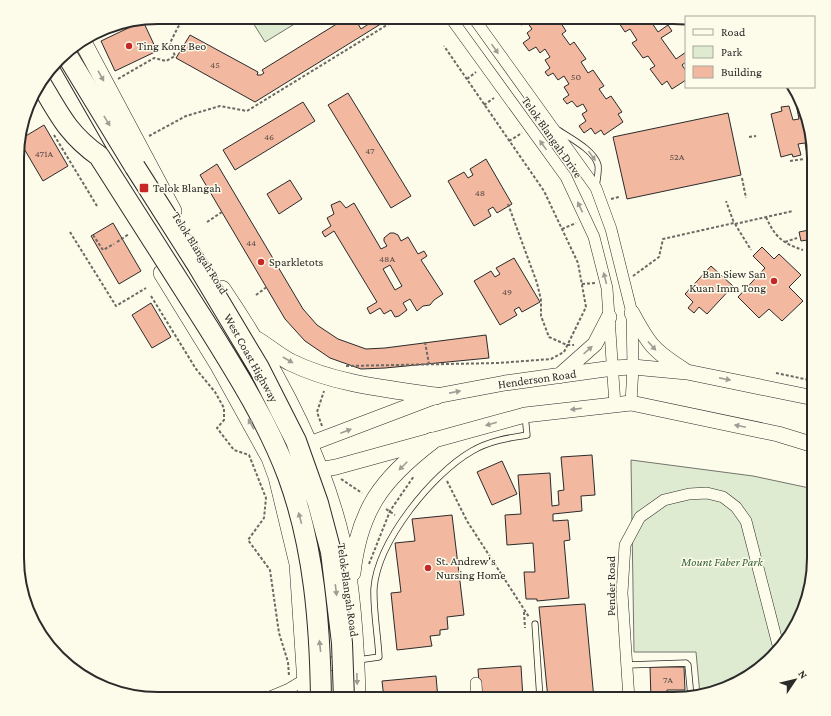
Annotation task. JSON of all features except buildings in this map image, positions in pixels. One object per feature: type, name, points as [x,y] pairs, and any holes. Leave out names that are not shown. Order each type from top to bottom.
[{"type":"highway","name":"West Coast Highway","points":[[69,58],[259,368],[296,441],[318,503],[331,552],[342,643],[344,692]]},
{"type":"highway","name":"West Coast Highway","points":[[53,75],[99,156],[216,340],[259,412],[278,452],[288,477],[311,557],[321,654],[321,692]]},
{"type":"highway","points":[[44,89],[66,126],[80,143],[99,156]]},
{"type":"main road","name":"Telok Blangah Road","points":[[85,46],[192,245],[255,339],[309,444],[319,470],[341,541],[350,587],[356,642],[358,692]]},
{"type":"main road","points":[[47,83],[64,116],[218,364],[270,458],[277,477],[298,564],[307,692]]},
{"type":"main road","points":[[163,274],[175,273],[185,267],[191,257],[192,245]]},
{"type":"main road","points":[[632,313],[651,346],[687,372]]},
{"type":"main road","points":[[559,376],[595,344],[610,317]]},
{"type":"main road","points":[[255,339],[290,362],[329,377],[376,387],[436,396]]},
{"type":"main road","name":"Henderson Road","points":[[270,458],[436,396],[505,383],[613,368],[633,367],[687,372],[807,397]]},
{"type":"main road","points":[[277,477],[319,470],[525,415],[631,403],[778,434],[807,443]]},
{"type":"main road","points":[[350,587],[358,534],[374,501],[386,482],[403,465],[432,441]]},
{"type":"street","name":"Telok Blangah Drive","points":[[455,24],[566,177],[594,237],[607,288],[615,405]]},
{"type":"street","name":"Telok Blangah Drive","points":[[478,24],[549,125],[596,188],[611,229],[632,313],[633,367],[631,403]]},
{"type":"street","name":"Pender Road","points":[[629,692],[622,593],[624,545],[640,517],[664,500],[689,494],[707,493],[723,497],[736,507],[746,521],[777,642]]},
{"type":"street","points":[[282,692],[340,660],[349,652],[356,642]]},
{"type":"street","points":[[476,683],[477,692]]},
{"type":"lane","points":[[549,125],[576,141],[588,151],[598,164],[596,188]]},
{"type":"lane","points":[[356,660],[379,657],[374,588],[379,562],[390,539],[411,509],[452,465],[472,451],[493,441],[527,435],[525,415]]},
{"type":"lane","points":[[535,624],[540,692]]},
{"type":"lane","points":[[627,665],[686,663],[688,665],[690,691]]},
{"type":"path","points":[[114,81],[154,58],[166,61],[175,56],[170,43],[181,24]]},
{"type":"path","points":[[148,136],[186,116],[220,106],[247,111],[389,24]]},
{"type":"path","points":[[339,366],[498,363],[551,359],[564,352],[586,307],[578,263],[544,191],[444,46]]},
{"type":"path","points":[[56,130],[54,136],[97,206]]},
{"type":"path","points":[[749,137],[756,136]]},
{"type":"path","points":[[790,161],[804,159]]},
{"type":"path","points":[[742,178],[746,198]]},
{"type":"path","points":[[608,199],[619,197]]},
{"type":"path","points":[[726,201],[735,224],[752,250]]},
{"type":"path","points":[[508,204],[537,284],[541,300],[541,316],[549,337],[567,345],[595,344]]},
{"type":"path","points":[[634,275],[659,257],[663,239],[793,211]]},
{"type":"path","points":[[207,222],[222,212]]},
{"type":"path","points":[[766,217],[773,234],[784,242],[803,250]]},
{"type":"path","points":[[118,242],[135,230]]},
{"type":"path","points":[[70,232],[116,306],[146,288]]},
{"type":"path","points":[[94,235],[103,250],[114,244]]},
{"type":"path","points":[[784,242],[797,238]]},
{"type":"path","points":[[256,295],[268,286]]},
{"type":"path","points":[[152,296],[196,369],[215,392],[224,408],[224,420],[217,428],[234,450],[250,455],[266,498],[264,518],[248,540],[270,570],[279,633],[288,662],[290,689]]},
{"type":"path","points":[[425,342],[429,364]]},
{"type":"path","points":[[776,373],[807,380]]},
{"type":"path","points":[[452,465],[454,471],[445,476],[467,521],[524,612],[535,624]]},
{"type":"green space","points":[[254,24],[295,24],[265,42]]},
{"type":"green space","name":"Mount Faber Park","points":[[631,460],[753,476],[807,488],[806,576],[797,610],[784,633],[768,653],[748,669],[725,682],[699,689],[696,652],[634,652]]},
{"type":"place","name":"Ting Kong Beo","points":[[129,46]]},
{"type":"place","name":"Telok Blangah","points":[[144,188]]},
{"type":"place","name":"Sparkletots","points":[[261,262]]},
{"type":"place","name":"Ban Siew San Kuan Imm Tong","points":[[774,281]]},
{"type":"place","name":"St. Andrew's Nursing Home","points":[[428,568]]}]
